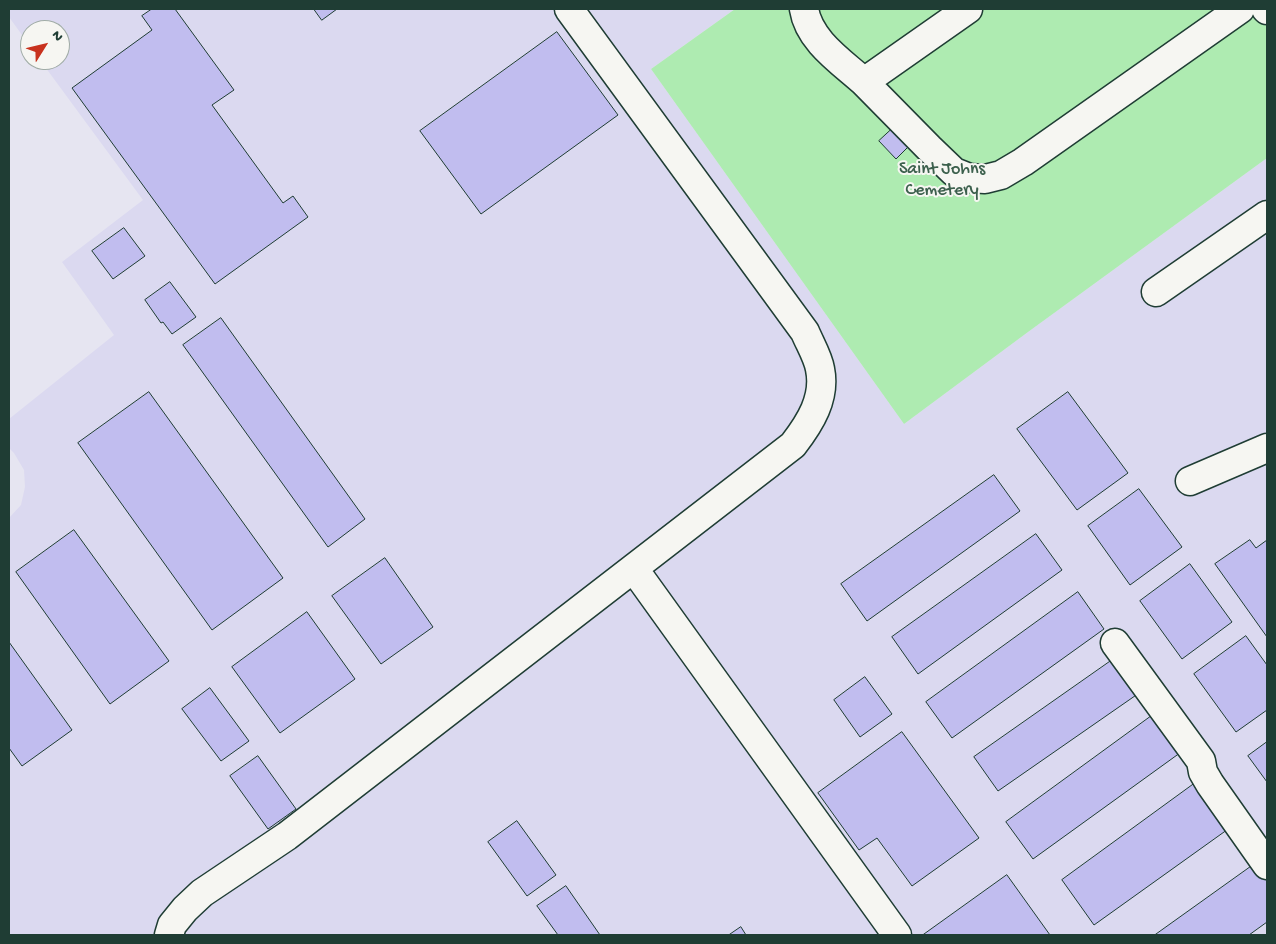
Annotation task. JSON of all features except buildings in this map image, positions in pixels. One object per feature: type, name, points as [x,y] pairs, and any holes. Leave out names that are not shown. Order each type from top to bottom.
[{"type":"lane","points":[[169,935],[172,925],[202,893],[287,836],[634,569],[793,445],[809,424],[817,405],[820,389],[820,369],[805,332],[569,9]]},
{"type":"lane","points":[[804,9],[809,25],[820,41],[954,172],[969,178],[986,179],[1001,175],[1023,162],[1240,9]]},
{"type":"lane","points":[[864,82],[968,9]]},
{"type":"lane","points":[[1156,292],[1267,215]]},
{"type":"lane","points":[[1190,481],[1267,448]]},
{"type":"lane","points":[[634,569],[897,935]]},
{"type":"lane","points":[[1115,643],[1201,761],[1203,772],[1210,784],[1267,865]]},
{"type":"shaded area","points":[[9,9],[735,9],[651,69],[904,424],[1267,158],[1267,935],[9,935],[9,518],[21,505],[25,487],[24,470],[9,448],[9,419],[114,335],[62,262],[143,200],[47,70],[70,70],[70,20],[20,20],[20,32],[9,17]]},
{"type":"green space","name":"Saint Johns Cemetery","points":[[735,9],[1266,9],[1267,158],[904,424],[651,69]]}]
